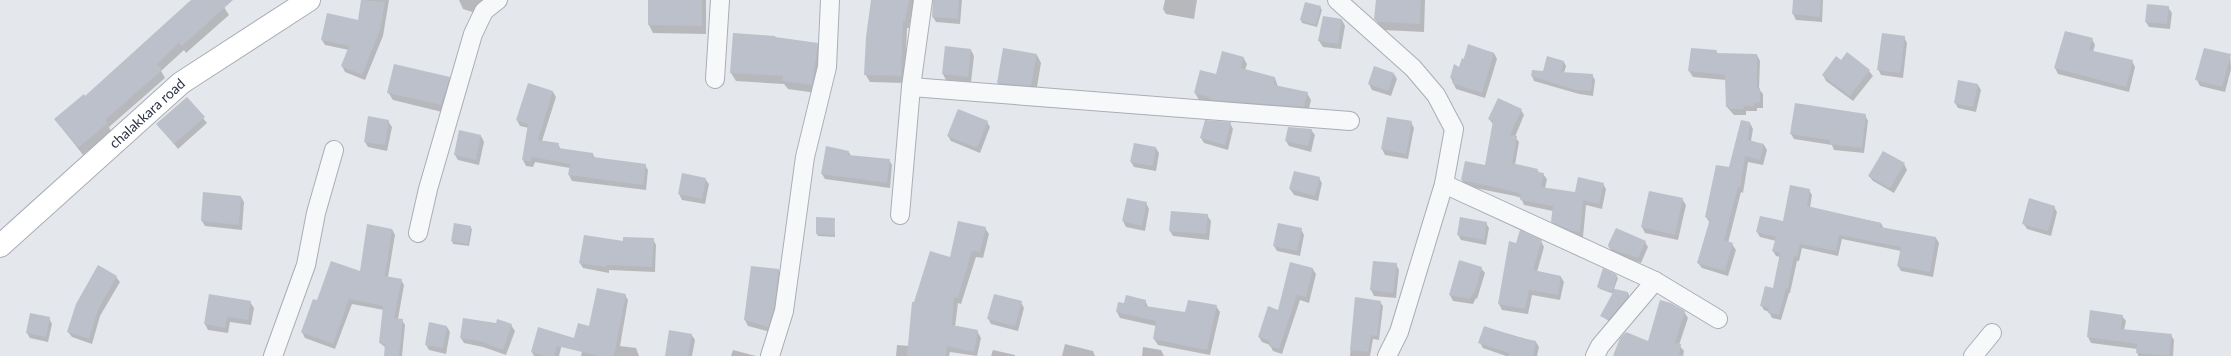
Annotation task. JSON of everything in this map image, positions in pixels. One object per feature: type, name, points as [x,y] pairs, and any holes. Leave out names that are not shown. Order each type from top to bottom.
[{"type":"main road","name":"chalakkara road","points":[[0,246],[181,82],[309,0]]},
{"type":"street","points":[[418,233],[428,189],[473,34],[484,11],[498,0]]},
{"type":"street","points":[[715,79],[720,0]]},
{"type":"street","points":[[770,356],[784,311],[805,157],[827,67],[830,0]]},
{"type":"street","points":[[900,215],[911,87],[923,0]]},
{"type":"street","points":[[1338,0],[1413,68],[1436,95],[1454,129],[1444,184],[1399,332],[1387,356]]},
{"type":"street","points":[[911,87],[1350,121]]},
{"type":"street","points":[[273,356],[306,265],[316,213],[334,150]]},
{"type":"street","points":[[1444,184],[1654,281],[1718,319]]},
{"type":"street","points":[[1595,356],[1600,346],[1654,281]]},
{"type":"street","points":[[1973,356],[1992,333]]},
{"type":"building","points":[[191,0],[233,0],[182,46],[179,43],[157,64],[162,70],[105,120],[108,123],[78,148],[54,119],[84,94],[85,96]]},
{"type":"building","points":[[361,0],[385,2],[380,30],[362,75],[341,66],[349,46],[321,40],[327,13],[358,20]]},
{"type":"building","points":[[648,0],[702,0],[702,26],[648,25]]},
{"type":"building","points":[[871,0],[909,0],[905,21],[903,21],[901,76],[864,75],[866,37]]},
{"type":"building","points":[[933,0],[959,0],[958,19],[932,17]]},
{"type":"building","points":[[1376,0],[1421,0],[1420,24],[1378,22],[1374,19]]},
{"type":"building","points":[[1793,0],[1821,0],[1820,17],[1792,14]]},
{"type":"building","points":[[1305,2],[1321,6],[1316,25],[1300,20]]},
{"type":"building","points":[[2147,4],[2169,6],[2167,24],[2145,22]]},
{"type":"building","points":[[1323,16],[1342,19],[1338,44],[1318,41]]},
{"type":"building","points":[[2065,31],[2093,38],[2089,50],[2133,60],[2126,87],[2054,68]]},
{"type":"building","points":[[733,33],[775,36],[818,43],[812,85],[782,81],[783,76],[730,73]]},
{"type":"building","points":[[1882,33],[1905,36],[1900,73],[1877,70]]},
{"type":"building","points":[[1468,44],[1494,53],[1482,93],[1452,83],[1454,79],[1450,78],[1454,64],[1459,67],[1462,58],[1464,59]]},
{"type":"building","points":[[945,46],[971,49],[968,77],[942,74]]},
{"type":"building","points":[[1003,48],[1037,54],[1031,86],[997,83]]},
{"type":"building","points":[[1691,48],[1717,50],[1716,53],[1757,54],[1757,88],[1760,88],[1760,102],[1754,103],[1754,106],[1743,106],[1744,109],[1730,109],[1730,107],[1726,107],[1725,75],[1688,71]]},
{"type":"building","points":[[2204,48],[2231,54],[2222,87],[2195,80]]},
{"type":"building","points":[[1222,51],[1244,57],[1241,68],[1275,77],[1274,85],[1308,92],[1304,107],[1211,100],[1211,98],[1194,93],[1200,70],[1216,74]]},
{"type":"building","points":[[1847,52],[1870,70],[1850,96],[1822,75],[1836,56],[1841,60]]},
{"type":"building","points":[[1547,56],[1564,61],[1561,72],[1593,74],[1591,91],[1575,90],[1531,76],[1532,70],[1543,71]]},
{"type":"building","points":[[394,64],[450,77],[441,105],[387,93]]},
{"type":"building","points":[[1374,66],[1394,73],[1388,91],[1368,84]]},
{"type":"building","points":[[1958,80],[1978,84],[1973,107],[1954,103]]},
{"type":"building","points":[[528,83],[553,91],[538,140],[559,143],[558,148],[593,153],[593,157],[646,164],[643,185],[568,175],[570,164],[532,157],[530,162],[522,160],[528,124],[516,120]]},
{"type":"building","points":[[187,97],[205,117],[174,144],[156,124]]},
{"type":"building","points":[[1498,98],[1522,109],[1510,135],[1517,136],[1512,163],[1538,169],[1537,172],[1544,173],[1541,187],[1575,192],[1578,177],[1604,183],[1599,204],[1583,200],[1580,232],[1572,231],[1551,222],[1553,206],[1520,200],[1521,194],[1461,180],[1465,161],[1485,165],[1493,121],[1488,119]]},
{"type":"building","points":[[1795,103],[1866,114],[1862,148],[1830,144],[1830,140],[1790,134]]},
{"type":"building","points":[[958,109],[988,121],[977,148],[947,136]]},
{"type":"building","points":[[368,116],[389,120],[385,145],[364,142]]},
{"type":"building","points":[[1387,117],[1412,121],[1406,154],[1381,149]]},
{"type":"building","points":[[1205,120],[1231,122],[1225,145],[1200,138]]},
{"type":"building","points":[[1741,120],[1750,122],[1748,140],[1764,144],[1760,160],[1745,156],[1740,188],[1738,187],[1724,240],[1733,243],[1725,271],[1697,263],[1710,219],[1705,217],[1716,165],[1729,167]]},
{"type":"building","points":[[1288,127],[1312,129],[1308,146],[1285,141]]},
{"type":"building","points":[[459,130],[481,135],[476,160],[454,155]]},
{"type":"building","points":[[1134,143],[1156,147],[1153,166],[1130,162]]},
{"type":"building","points":[[826,146],[849,151],[848,155],[890,159],[887,183],[821,174]]},
{"type":"building","points":[[1883,151],[1905,163],[1890,188],[1868,176]]},
{"type":"building","points":[[1294,171],[1320,177],[1315,196],[1289,189]]},
{"type":"building","points":[[682,173],[706,178],[702,199],[678,194]]},
{"type":"building","points":[[1790,185],[1810,189],[1807,206],[1881,223],[1880,227],[1936,237],[1930,272],[1897,266],[1901,247],[1839,235],[1836,251],[1800,244],[1797,257],[1794,256],[1788,288],[1786,288],[1779,315],[1768,313],[1769,308],[1760,306],[1765,286],[1773,288],[1780,253],[1772,251],[1776,237],[1756,232],[1760,216],[1783,221]]},
{"type":"building","points":[[1649,191],[1683,198],[1675,235],[1641,227]]},
{"type":"building","points":[[203,192],[241,196],[239,225],[201,221]]},
{"type":"building","points":[[1127,198],[1147,202],[1142,226],[1122,221]]},
{"type":"building","points":[[2029,198],[2055,206],[2048,231],[2022,224]]},
{"type":"building","points":[[1171,211],[1208,214],[1206,234],[1169,231]]},
{"type":"building","points":[[816,217],[835,218],[834,235],[816,234]]},
{"type":"building","points":[[1460,217],[1487,222],[1484,240],[1457,235]]},
{"type":"building","points":[[958,221],[986,227],[980,252],[972,251],[958,298],[954,297],[952,325],[978,330],[974,352],[947,346],[946,356],[907,356],[912,302],[914,302],[930,251],[950,257]]},
{"type":"building","points":[[454,223],[471,226],[468,244],[451,241]]},
{"type":"building","points":[[1278,223],[1302,228],[1297,251],[1273,246]]},
{"type":"building","points":[[367,224],[392,229],[385,276],[402,279],[394,318],[403,319],[399,356],[384,356],[385,344],[379,343],[383,306],[349,299],[333,344],[301,332],[313,299],[317,300],[331,261],[360,271]]},
{"type":"building","points":[[1616,228],[1646,241],[1638,258],[1609,248],[1608,245]]},
{"type":"building","points":[[1520,230],[1542,240],[1533,270],[1561,276],[1558,295],[1529,290],[1525,309],[1498,304],[1509,241],[1516,243]]},
{"type":"building","points":[[584,235],[623,241],[623,237],[654,238],[652,267],[606,265],[606,267],[579,263]]},
{"type":"building","points":[[1459,260],[1482,267],[1474,294],[1473,293],[1470,299],[1449,295]]},
{"type":"building","points":[[1373,261],[1397,263],[1393,293],[1370,290]]},
{"type":"building","points":[[1290,262],[1313,268],[1306,297],[1297,295],[1279,349],[1269,346],[1270,341],[1258,337],[1268,306],[1278,310]]},
{"type":"building","points":[[98,265],[117,276],[98,310],[89,339],[67,332],[76,304]]},
{"type":"building","points":[[751,266],[779,269],[774,309],[768,327],[744,320]]},
{"type":"building","points":[[1603,268],[1617,275],[1612,292],[1597,287]]},
{"type":"building","points":[[597,288],[626,294],[614,356],[599,356],[557,346],[554,356],[544,356],[531,352],[538,327],[574,338],[578,323],[589,326]]},
{"type":"building","points":[[1615,289],[1628,292],[1627,298],[1608,320],[1600,316]]},
{"type":"building","points":[[209,294],[251,301],[248,320],[227,317],[225,328],[204,324]]},
{"type":"building","points":[[994,294],[1022,301],[1015,326],[987,319]]},
{"type":"building","points":[[1126,295],[1146,300],[1145,306],[1185,312],[1188,300],[1217,305],[1207,350],[1153,339],[1156,321],[1116,312],[1118,302],[1124,303]]},
{"type":"building","points":[[1355,297],[1381,301],[1377,336],[1371,335],[1368,352],[1350,350]]},
{"type":"building","points":[[1660,300],[1671,303],[1685,311],[1675,343],[1681,344],[1679,354],[1684,356],[1613,356],[1620,338],[1626,332],[1648,341]]},
{"type":"building","points":[[2090,310],[2123,315],[2121,329],[2172,334],[2169,356],[2136,353],[2137,344],[2087,337]]},
{"type":"building","points":[[30,313],[50,317],[46,337],[26,333]]},
{"type":"building","points":[[463,318],[496,323],[497,319],[512,324],[503,350],[480,341],[460,338]]},
{"type":"building","points":[[429,322],[447,326],[443,348],[425,345]]},
{"type":"building","points":[[1484,326],[1513,336],[1536,341],[1533,356],[1508,356],[1509,353],[1478,343]]},
{"type":"building","points":[[669,330],[692,334],[688,356],[665,356]]}]
